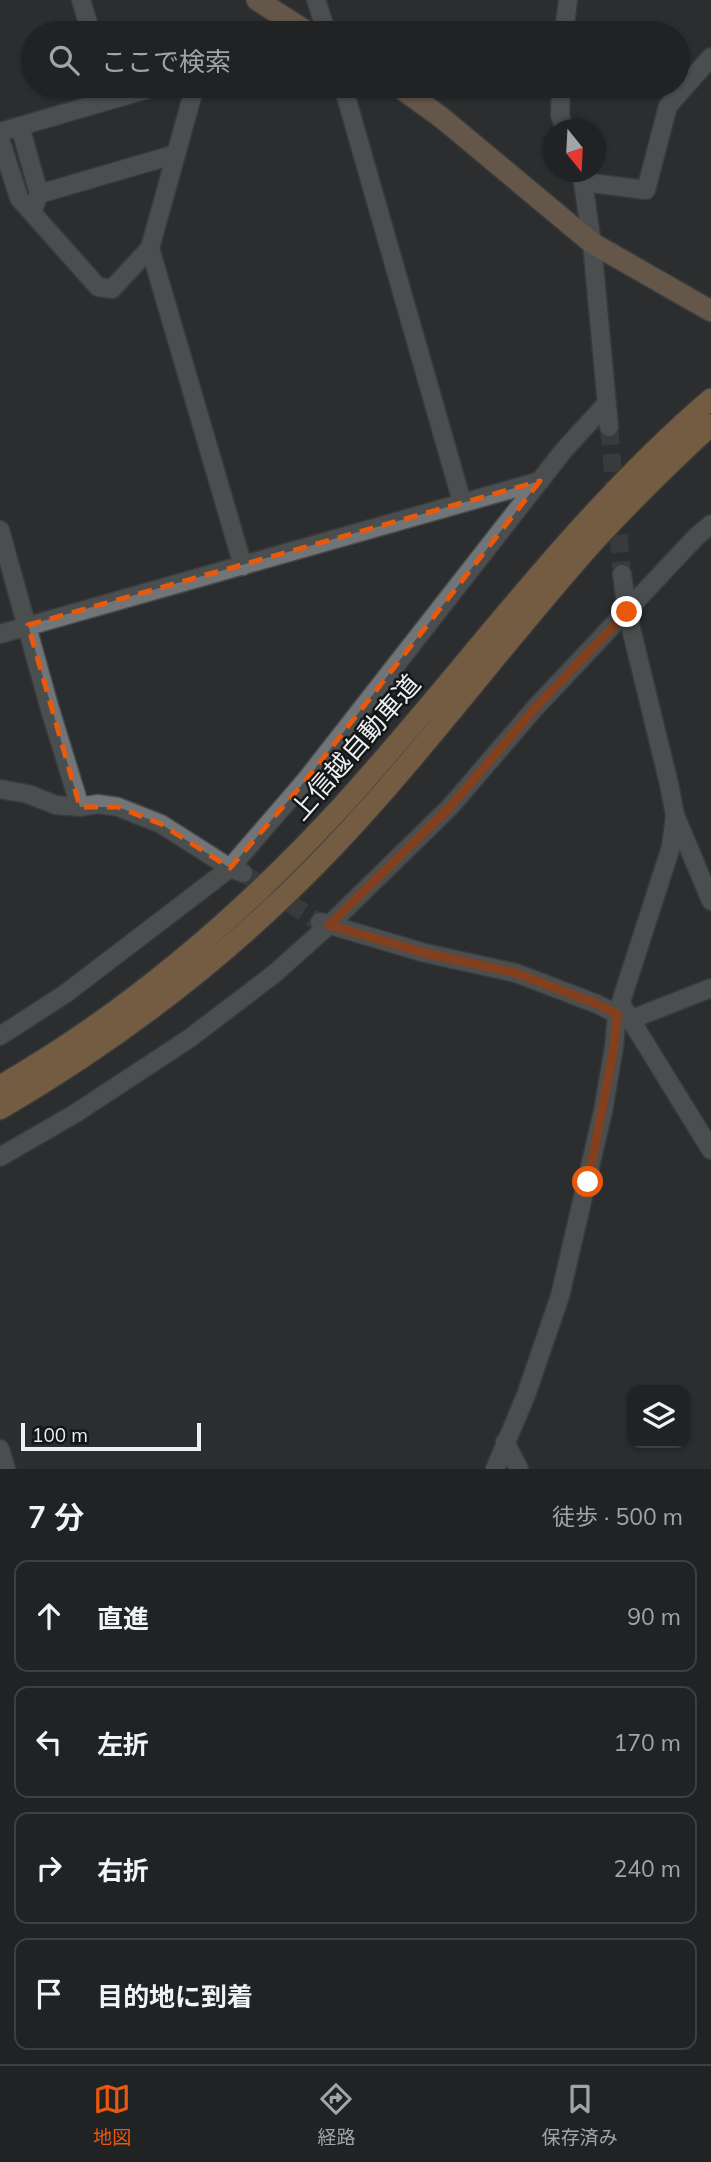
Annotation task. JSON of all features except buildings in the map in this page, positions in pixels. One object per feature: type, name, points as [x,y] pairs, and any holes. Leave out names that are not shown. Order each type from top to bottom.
[{"type":"highway","name":"上信越自動車道","points":[[0,1086],[109,1016],[207,940],[254,898],[352,795],[583,526],[654,452],[711,399]]},
{"type":"highway","name":"上信越自動車道","points":[[0,1109],[78,1061],[128,1026],[225,951],[270,910],[361,817],[589,548],[711,425]]},
{"type":"main road","points":[[257,0],[290,21]]},
{"type":"main road","points":[[414,98],[442,118],[592,243],[711,311]]},
{"type":"street","points":[[81,0],[87,21]]},
{"type":"street","points":[[316,0],[323,21]]},
{"type":"street","points":[[565,21],[568,0]]},
{"type":"street","points":[[690,81],[711,57]]},
{"type":"street","points":[[0,132],[94,98]]},
{"type":"street","points":[[0,139],[19,198],[98,287],[112,289],[150,248],[192,98]]},
{"type":"street","points":[[346,98],[462,502]]},
{"type":"street","points":[[561,98],[561,119]]},
{"type":"street","points":[[606,182],[646,190],[668,106],[675,98]]},
{"type":"street","points":[[20,126],[39,194],[32,212]]},
{"type":"street","points":[[39,194],[176,155]]},
{"type":"street","points":[[583,182],[592,243],[609,426]]},
{"type":"street","points":[[150,248],[243,566]]},
{"type":"street","points":[[0,1036],[65,994],[237,870],[564,450],[606,404]]},
{"type":"street","points":[[0,634],[540,481]]},
{"type":"street","points":[[0,1157],[111,1091],[190,1038],[274,974],[323,923],[450,807],[535,708],[711,524]]},
{"type":"street","points":[[0,530],[80,807]]},
{"type":"street","points":[[495,1469],[526,1395],[560,1296],[603,1111],[614,1047],[671,847],[674,815],[669,783],[627,612],[622,575]]},
{"type":"street","points":[[0,789],[27,794],[56,805],[108,805],[140,815],[161,824],[237,870]]},
{"type":"street","points":[[674,815],[711,901]]},
{"type":"street","points":[[323,923],[425,953],[516,973],[624,1012],[711,988]]},
{"type":"street","points":[[624,1012],[711,1150]]},
{"type":"street","points":[[505,1442],[519,1469]]},
{"type":"street","points":[[0,1449],[6,1469]]},
{"type":"highlighted area","points":[[540,481],[306,780],[230,868],[161,824],[118,807],[80,807],[28,625]]},
{"type":"tunnel","points":[[609,427],[622,574]]},
{"type":"tunnel","points":[[243,873],[317,921]]},
{"type":"route","points":[[588,1182],[603,1111],[617,1014],[516,973],[425,953],[329,925],[450,807],[535,708],[627,612]]}]
